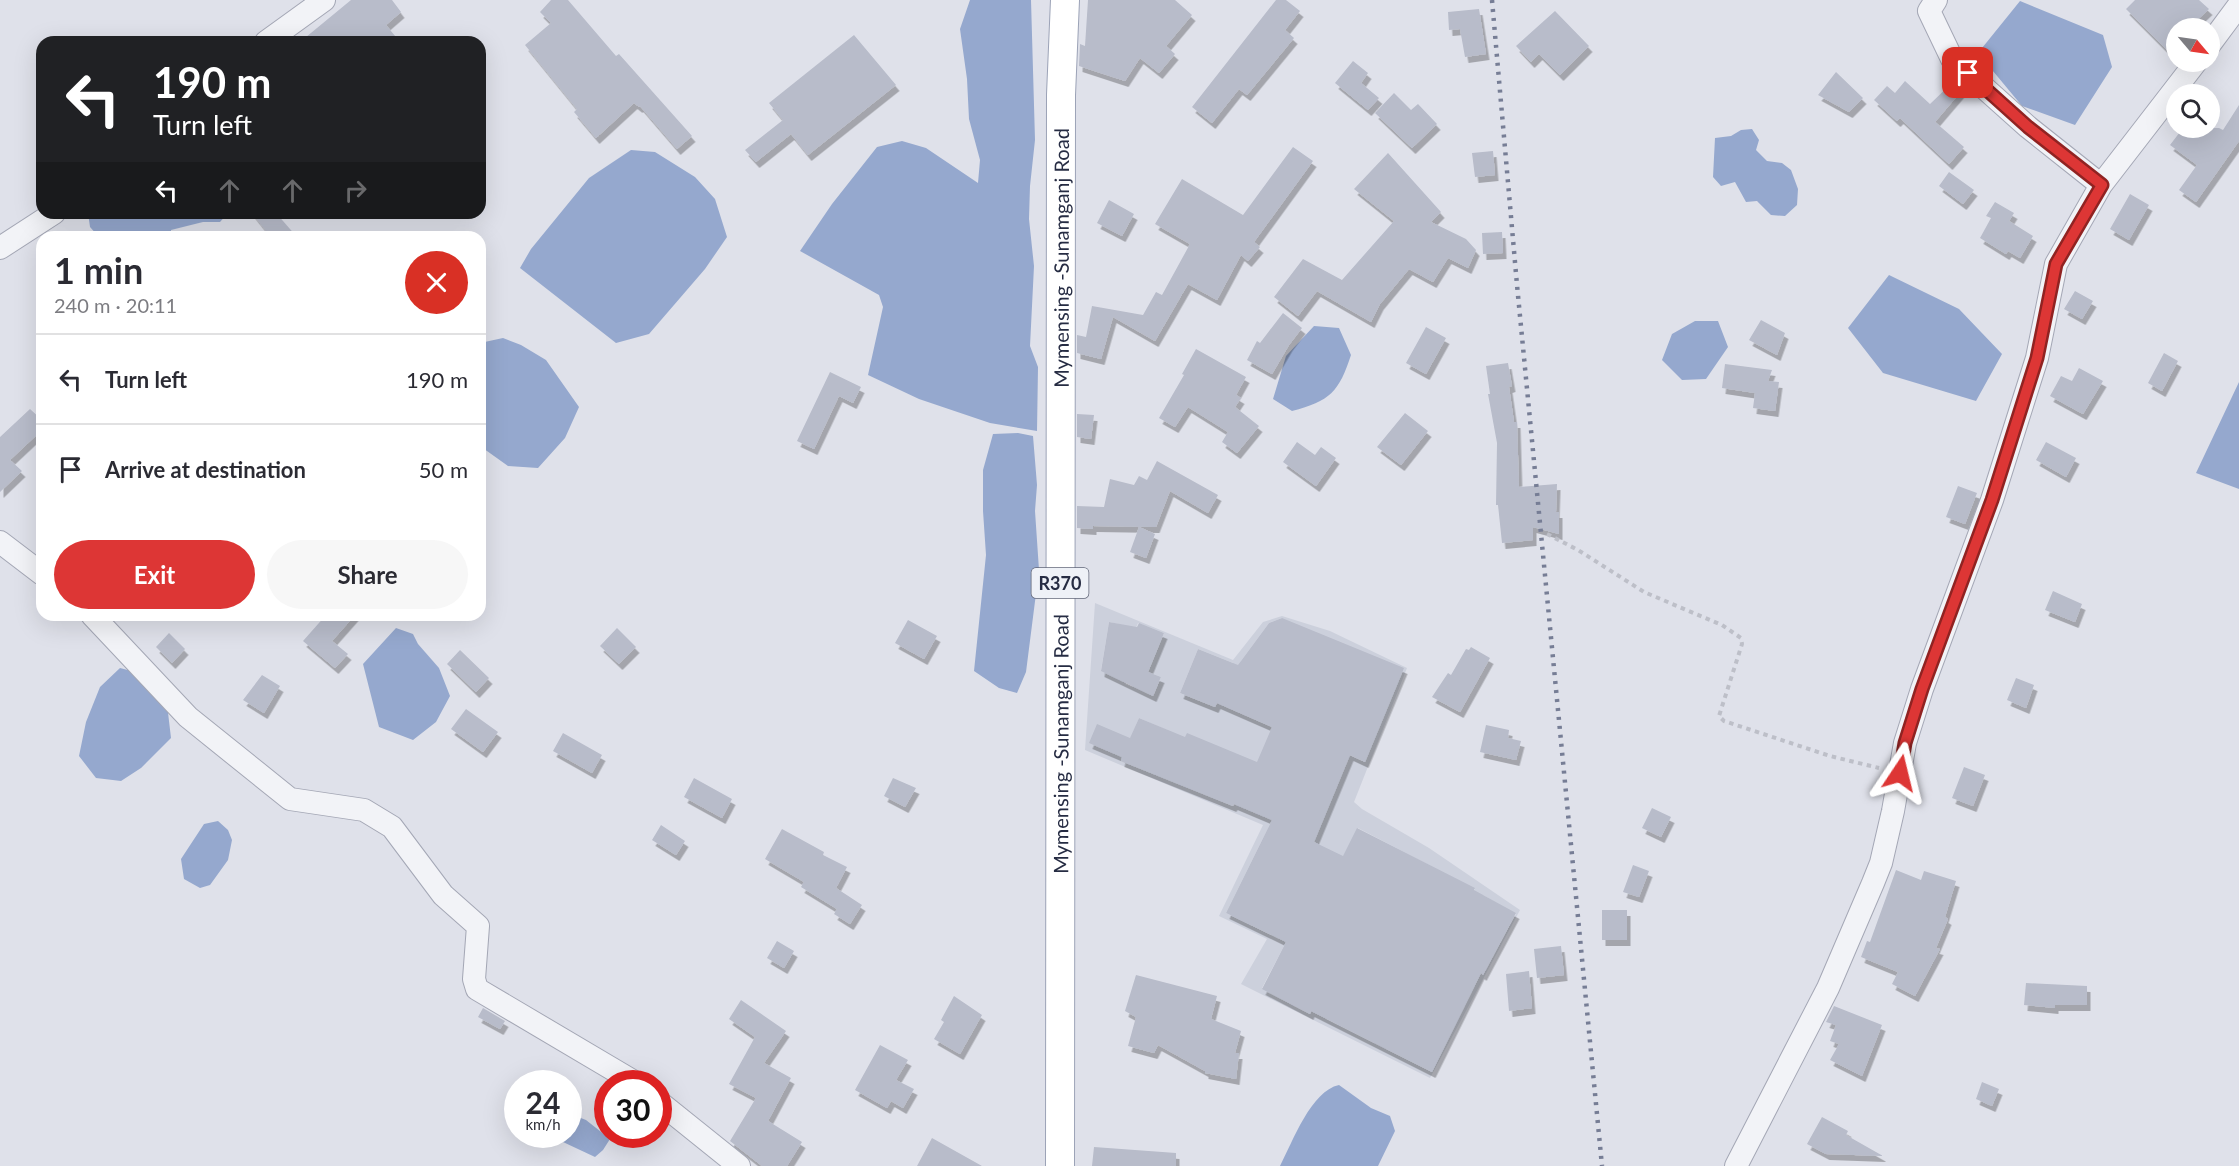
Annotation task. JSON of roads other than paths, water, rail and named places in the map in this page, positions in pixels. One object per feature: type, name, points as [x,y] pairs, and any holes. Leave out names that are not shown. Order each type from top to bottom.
[{"type":"main road","name":"Mymensing -Sunamganj Road","points":[[1060,1166],[1060,95],[1065,0]]},
{"type":"street","points":[[274,36],[324,0]]},
{"type":"street","points":[[1936,0],[1929,11],[1952,59],[2028,127],[2102,185]]},
{"type":"street","points":[[2220,31],[2239,6]]},
{"type":"street","points":[[1736,1166],[1828,988],[1873,883],[1890,822],[1905,743],[1922,689],[1992,500],[2037,358],[2056,264],[2102,185],[2188,72]]},
{"type":"street","points":[[0,248],[45,219]]},
{"type":"street","points":[[0,542],[36,569]]},
{"type":"street","points":[[98,621],[188,717],[290,799],[364,810],[392,827],[443,895],[478,926],[474,979],[477,990],[614,1070]]},
{"type":"street","points":[[672,1112],[739,1166]]},
{"type":"water","points":[[970,0],[1031,0],[1035,140],[1029,219],[1034,266],[1030,346],[1038,367],[1037,431],[990,423],[919,399],[868,375],[883,307],[879,295],[800,251],[832,204],[877,147],[902,141],[926,148],[978,183],[980,160],[969,119],[967,79],[960,29]]},
{"type":"water","points":[[2020,1],[2103,35],[2112,67],[2075,125],[2022,106],[1978,53]]},
{"type":"water","points":[[1752,129],[1759,140],[1756,150],[1767,161],[1782,163],[1791,170],[1798,189],[1797,205],[1785,216],[1771,215],[1757,201],[1746,202],[1735,182],[1721,186],[1713,177],[1715,138],[1731,136],[1741,130]]},
{"type":"water","points":[[631,150],[655,152],[695,177],[715,199],[727,237],[705,269],[649,334],[616,343],[520,268],[531,249],[589,178]]},
{"type":"water","points":[[89,219],[223,219],[220,222],[203,222],[171,231],[94,231],[90,227]]},
{"type":"water","points":[[1889,275],[1959,309],[2002,354],[1976,401],[1883,373],[1848,328]]},
{"type":"water","points":[[1695,321],[1718,321],[1728,347],[1706,379],[1682,380],[1662,360],[1672,334]]},
{"type":"water","points":[[1314,326],[1339,328],[1351,355],[1342,378],[1331,393],[1316,403],[1292,411],[1273,399],[1286,356]]},
{"type":"water","points":[[503,338],[521,345],[546,360],[579,407],[565,438],[538,468],[508,466],[486,450],[486,342]]},
{"type":"water","points":[[2239,382],[2239,489],[2196,473]]},
{"type":"water","points":[[1018,433],[1033,436],[1037,485],[1035,511],[1039,570],[1026,672],[1017,693],[999,688],[974,671],[986,555],[983,470],[993,434]]},
{"type":"water","points":[[396,628],[413,634],[418,644],[439,668],[450,696],[436,722],[413,740],[379,727],[363,664]]},
{"type":"water","points":[[120,668],[147,675],[167,704],[171,738],[141,768],[121,781],[96,778],[79,756],[86,722],[100,687]]},
{"type":"water","points":[[218,821],[228,830],[232,840],[228,860],[210,885],[200,888],[184,879],[181,859],[204,824]]},
{"type":"water","points":[[1339,1085],[1371,1108],[1390,1116],[1395,1131],[1378,1166],[1280,1166],[1311,1107],[1329,1089]]},
{"type":"water","points":[[582,1118],[594,1126],[594,1148],[604,1148],[595,1157],[576,1148],[582,1148]]},
{"type":"railway","points":[[1492,0],[1517,285],[1602,1166]]}]
